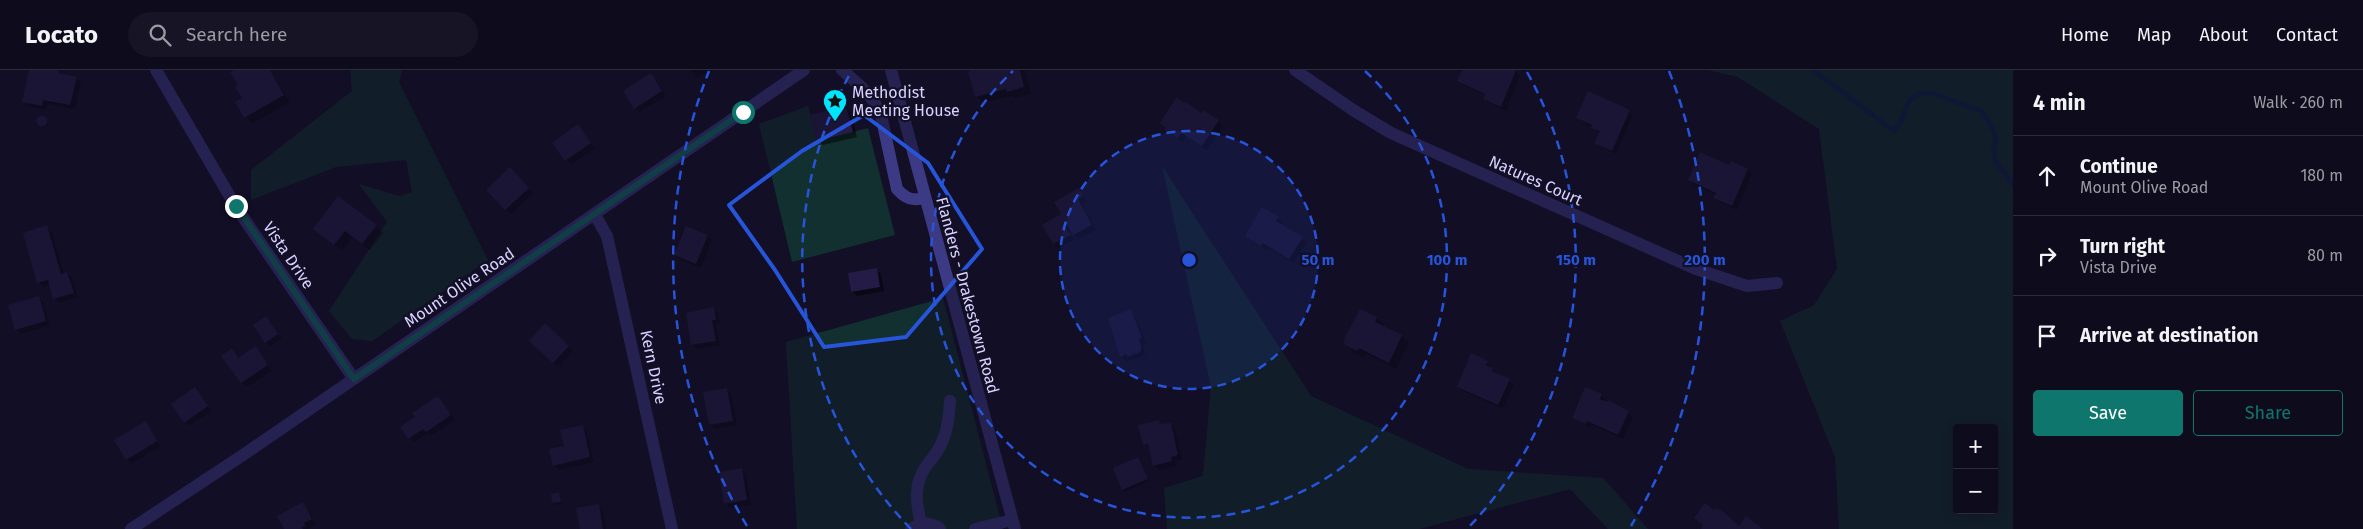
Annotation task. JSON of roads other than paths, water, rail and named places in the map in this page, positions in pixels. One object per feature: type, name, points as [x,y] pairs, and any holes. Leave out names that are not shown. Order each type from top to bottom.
[{"type":"street","name":"Vista Drive","points":[[156,70],[236,206],[354,379]]},
{"type":"street","name":"Mount Olive Road","points":[[131,529],[595,215],[804,70]]},
{"type":"street","points":[[842,70],[871,95],[877,105],[898,189],[905,198],[915,200],[925,198]]},
{"type":"street","name":"Flanders - Drakestown Road","points":[[891,70],[1014,524]]},
{"type":"street","name":"Natures Court","points":[[1295,70],[1353,110],[1391,133],[1696,269],[1747,286],[1777,283]]},
{"type":"street","name":"Kern Drive","points":[[595,215],[607,236],[672,529]]},
{"type":"street","points":[[940,529],[934,525],[916,527],[916,496],[920,476],[944,439],[950,401]]},
{"type":"street","points":[[975,529],[1014,524]]},
{"type":"waterway","points":[[1813,70],[1894,131],[1901,121],[1909,101],[1918,94],[1931,93],[1981,111],[1992,127],[1996,139],[1993,151],[1996,162],[2013,184]]},
{"type":"place","name":"Methodist Meeting House","points":[[835,122]]}]
